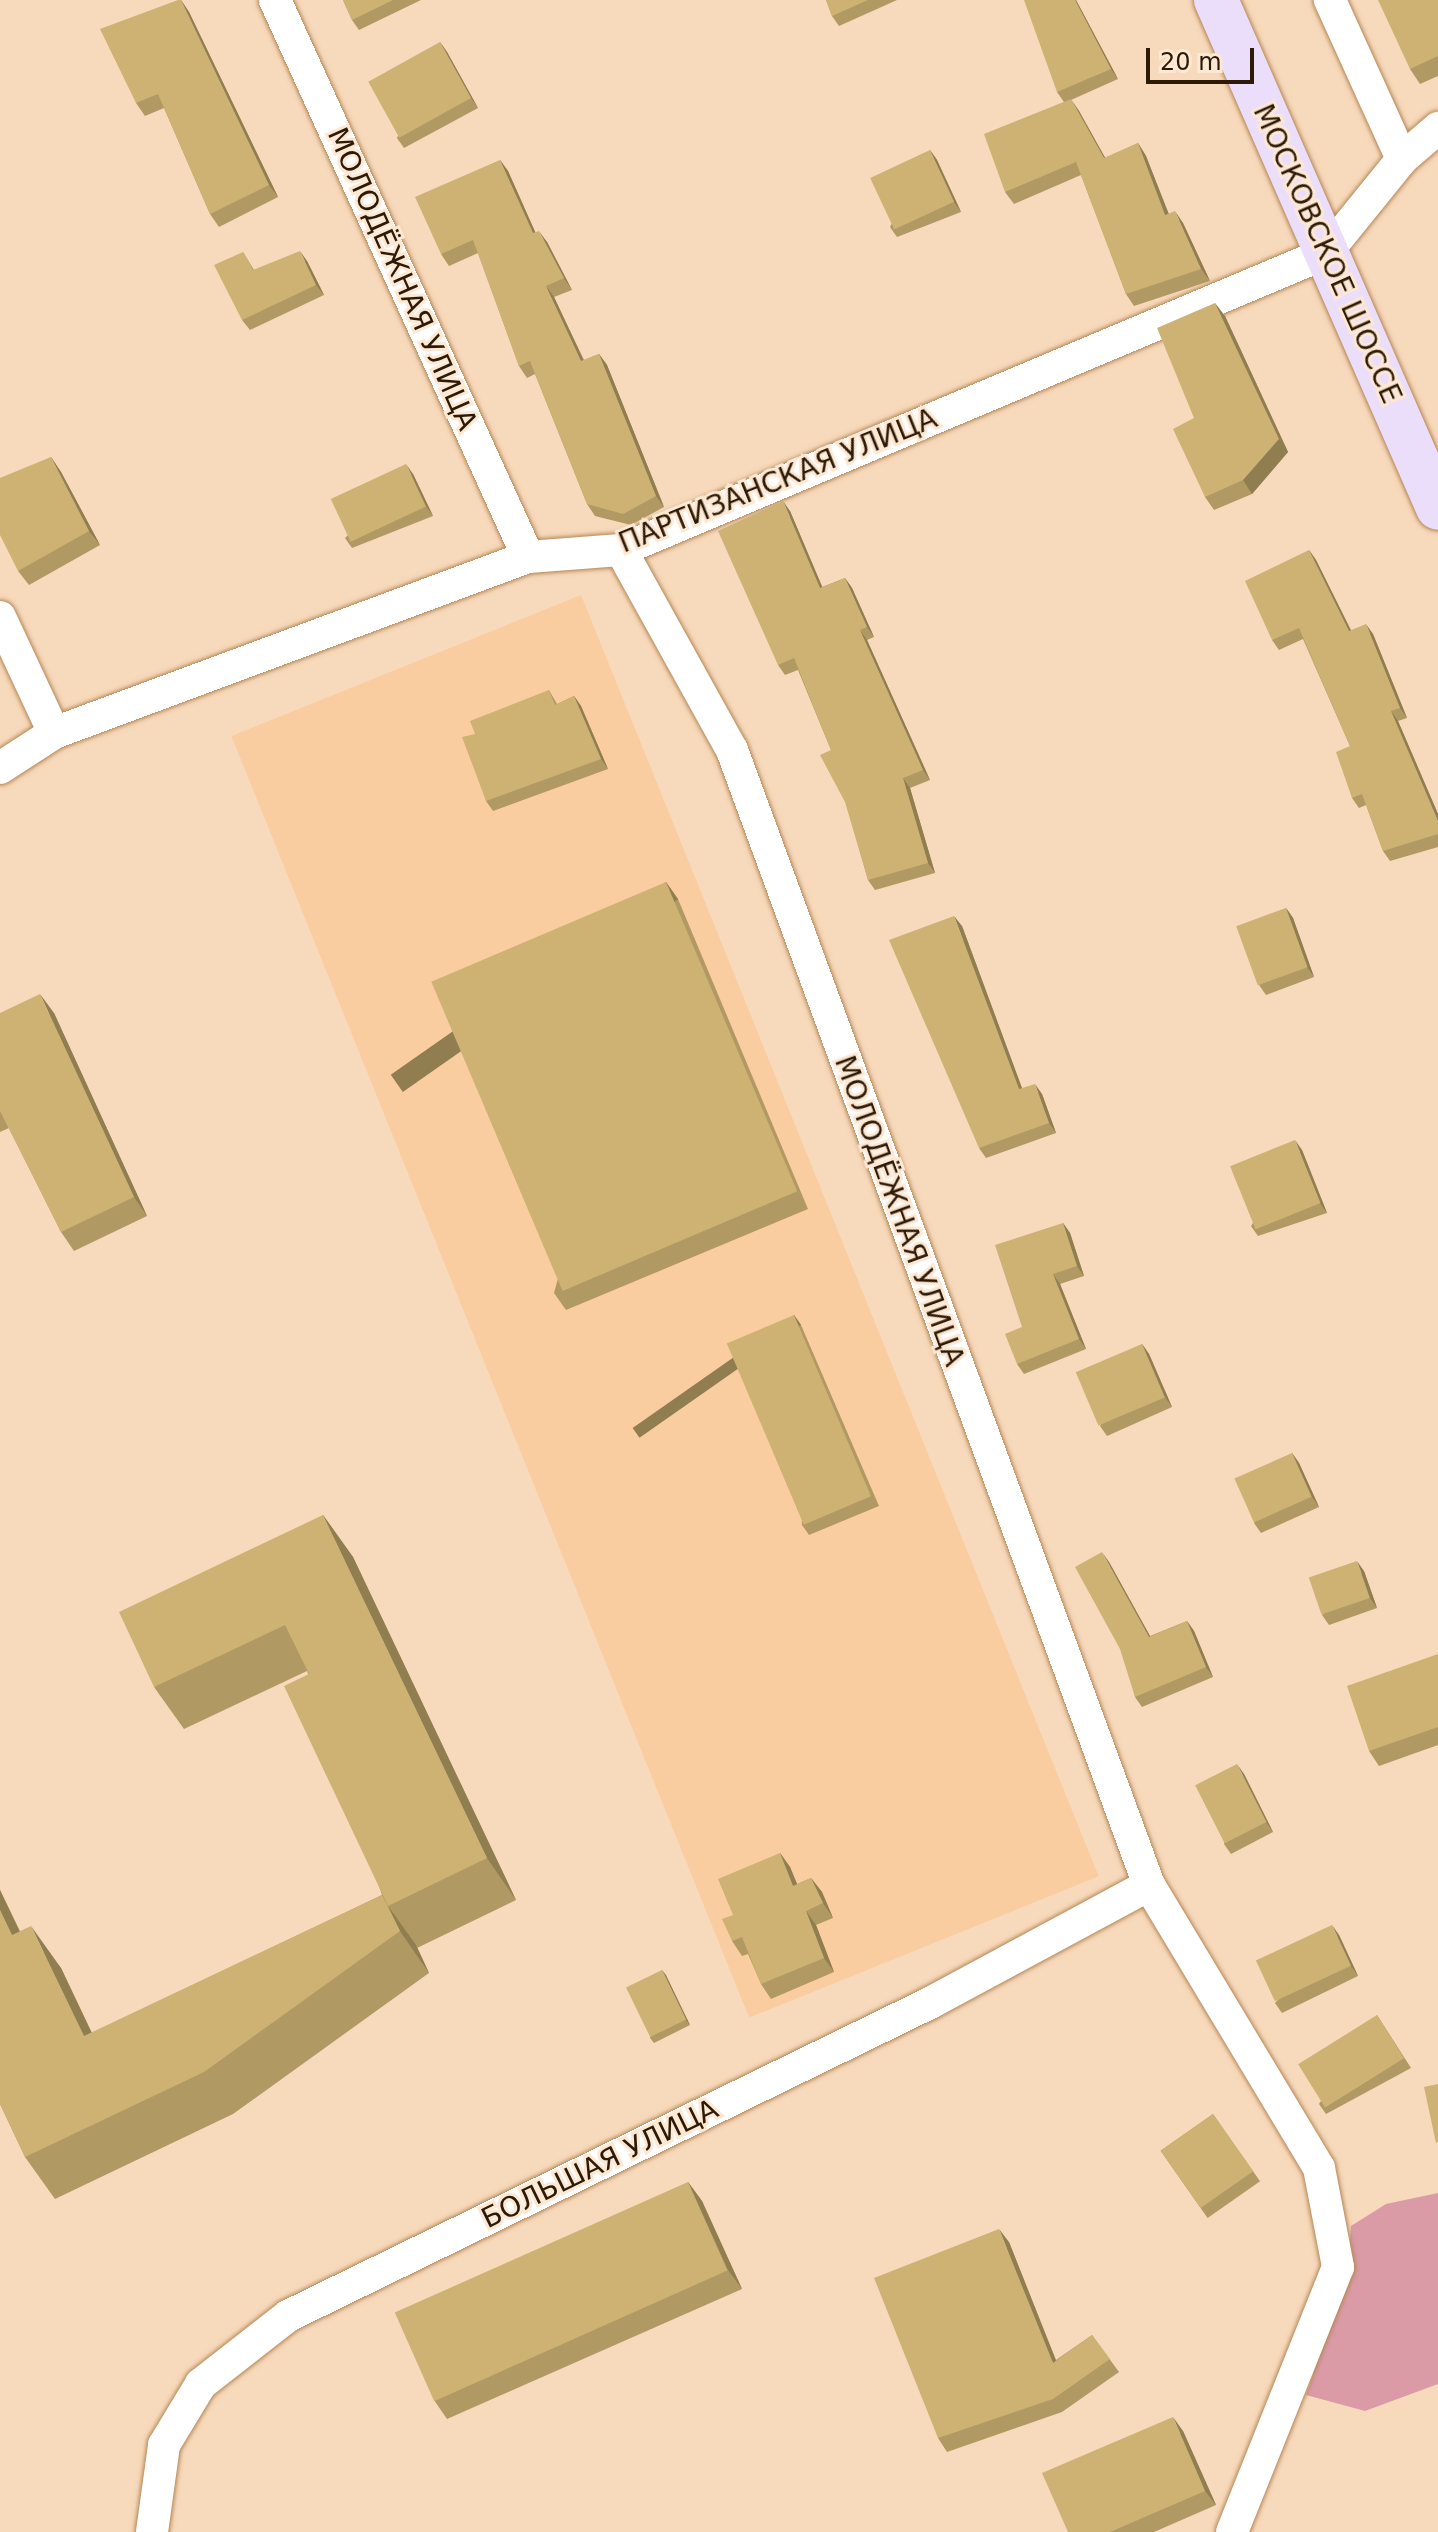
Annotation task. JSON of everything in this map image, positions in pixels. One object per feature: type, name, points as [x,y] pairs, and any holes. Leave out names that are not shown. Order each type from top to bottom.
[{"type":"main road","name":"МОСКОВСКОЕ ШОССЕ","points":[[1216,0],[1438,508]]},
{"type":"street","name":"МОЛОДЁЖНАЯ УЛИЦА","points":[[275,0],[528,557]]},
{"type":"street","points":[[1330,0],[1402,159]]},
{"type":"street","points":[[1326,253],[1402,159],[1438,128]]},
{"type":"street","name":"ПАРТИЗАНСКАЯ УЛИЦА","points":[[0,768],[54,733],[528,557],[621,550],[1326,253]]},
{"type":"street","name":"МОЛОДЁЖНАЯ УЛИЦА","points":[[621,550],[732,750],[1149,1885],[1319,2168],[1338,2267],[1232,2532]]},
{"type":"street","points":[[0,617],[54,733]]},
{"type":"street","name":"БОЛЬШАЯ УЛИЦА","points":[[152,2532],[164,2445],[201,2384],[288,2316],[930,2003],[1149,1885]]},
{"type":"shaded area","points":[[581,595],[1099,1876],[749,2018],[231,736]]},
{"type":"shaded area","points":[[1438,2193],[1438,2384],[1365,2411],[1306,2395],[1348,2273],[1351,2226],[1386,2204]]},
{"type":"building","points":[[181,0],[269,185],[210,214],[158,94],[136,103],[100,29]]},
{"type":"building","points":[[343,0],[393,0],[352,20]]},
{"type":"building","points":[[826,0],[868,0],[832,16]]},
{"type":"building","points":[[1024,0],[1075,0],[1111,69],[1057,92]]},
{"type":"building","points":[[1378,0],[1438,0],[1438,56],[1410,69]]},
{"type":"building","points":[[440,42],[471,98],[399,138],[368,82]]},
{"type":"building","points":[[1071,99],[1104,158],[1138,143],[1165,215],[1175,211],[1201,269],[1126,294],[1076,162],[1005,192],[984,134]]},
{"type":"building","points":[[930,150],[954,202],[894,230],[870,178]]},
{"type":"building","points":[[500,160],[533,233],[539,231],[564,278],[546,286],[581,361],[599,354],[656,496],[623,514],[587,504],[530,361],[519,366],[473,240],[441,254],[415,197]]},
{"type":"building","points":[[300,251],[316,285],[242,320],[214,265],[243,252],[253,270]]},
{"type":"building","points":[[1215,303],[1279,439],[1243,480],[1205,497],[1173,429],[1194,418],[1157,328]]},
{"type":"building","points":[[51,457],[89,531],[18,571],[0,535],[0,478]]},
{"type":"building","points":[[406,464],[426,507],[351,542],[331,499]]},
{"type":"building","points":[[783,501],[820,588],[845,578],[867,627],[860,630],[923,770],[903,778],[928,863],[868,880],[845,802],[820,755],[831,750],[794,658],[778,665],[718,531]]},
{"type":"building","points":[[1309,550],[1349,631],[1366,624],[1400,708],[1391,711],[1438,821],[1438,834],[1383,851],[1362,794],[1352,798],[1336,752],[1350,746],[1299,628],[1272,640],[1245,581]]},
{"type":"building","points":[[549,690],[555,705],[574,696],[601,759],[486,801],[462,737],[475,734],[470,721]]},
{"type":"building","points":[[666,882],[797,1191],[563,1291],[431,982]]},
{"type":"building","points":[[1286,908],[1308,967],[1258,985],[1236,926]]},
{"type":"building","points":[[954,916],[1019,1089],[1035,1084],[1049,1123],[979,1148],[889,940]]},
{"type":"building","points":[[40,994],[134,1197],[61,1232],[0,1111],[0,1013]]},
{"type":"building","points":[[1295,1140],[1320,1203],[1256,1229],[1230,1166]]},
{"type":"building","points":[[1063,1223],[1077,1266],[1053,1274],[1079,1339],[1017,1364],[1005,1334],[1022,1327],[995,1245]]},
{"type":"building","points":[[794,1315],[871,1496],[804,1525],[727,1344]]},
{"type":"building","points":[[1142,1344],[1165,1397],[1098,1426],[1076,1372]]},
{"type":"building","points":[[1292,1453],[1312,1497],[1254,1522],[1234,1479]]},
{"type":"building","points":[[323,1515],[487,1858],[388,1906],[284,1686],[309,1674],[285,1625],[154,1687],[119,1612]]},
{"type":"building","points":[[1102,1552],[1149,1637],[1187,1621],[1206,1667],[1135,1697],[1120,1649],[1075,1567]]},
{"type":"building","points":[[1357,1561],[1370,1598],[1321,1614],[1309,1578]]},
{"type":"building","points":[[1438,1654],[1438,1727],[1369,1751],[1347,1686]]},
{"type":"building","points":[[1237,1764],[1267,1822],[1225,1843],[1195,1785]]},
{"type":"building","points":[[780,1853],[793,1886],[811,1878],[823,1903],[806,1911],[824,1958],[761,1984],[742,1937],[732,1941],[722,1919],[733,1915],[718,1879]]},
{"type":"building","points":[[382,1895],[400,1931],[204,2072],[25,2157],[0,2104],[0,1910],[12,1935],[31,1926],[84,2036]]},
{"type":"building","points":[[1332,1925],[1351,1966],[1275,2001],[1256,1960]]},
{"type":"building","points":[[662,1970],[686,2019],[650,2037],[626,1988]]},
{"type":"building","points":[[1377,2015],[1404,2058],[1325,2108],[1298,2064]]},
{"type":"building","points":[[1438,2084],[1438,2142],[1436,2143],[1424,2087]]},
{"type":"building","points":[[1213,2114],[1253,2171],[1201,2208],[1161,2151]]},
{"type":"building","points":[[688,2182],[727,2271],[434,2401],[395,2313]]},
{"type":"building","points":[[999,2229],[1053,2363],[1092,2335],[1110,2359],[1053,2399],[938,2438],[874,2278]]},
{"type":"building","points":[[1173,2417],[1205,2491],[1110,2532],[1068,2532],[1042,2473]]}]
